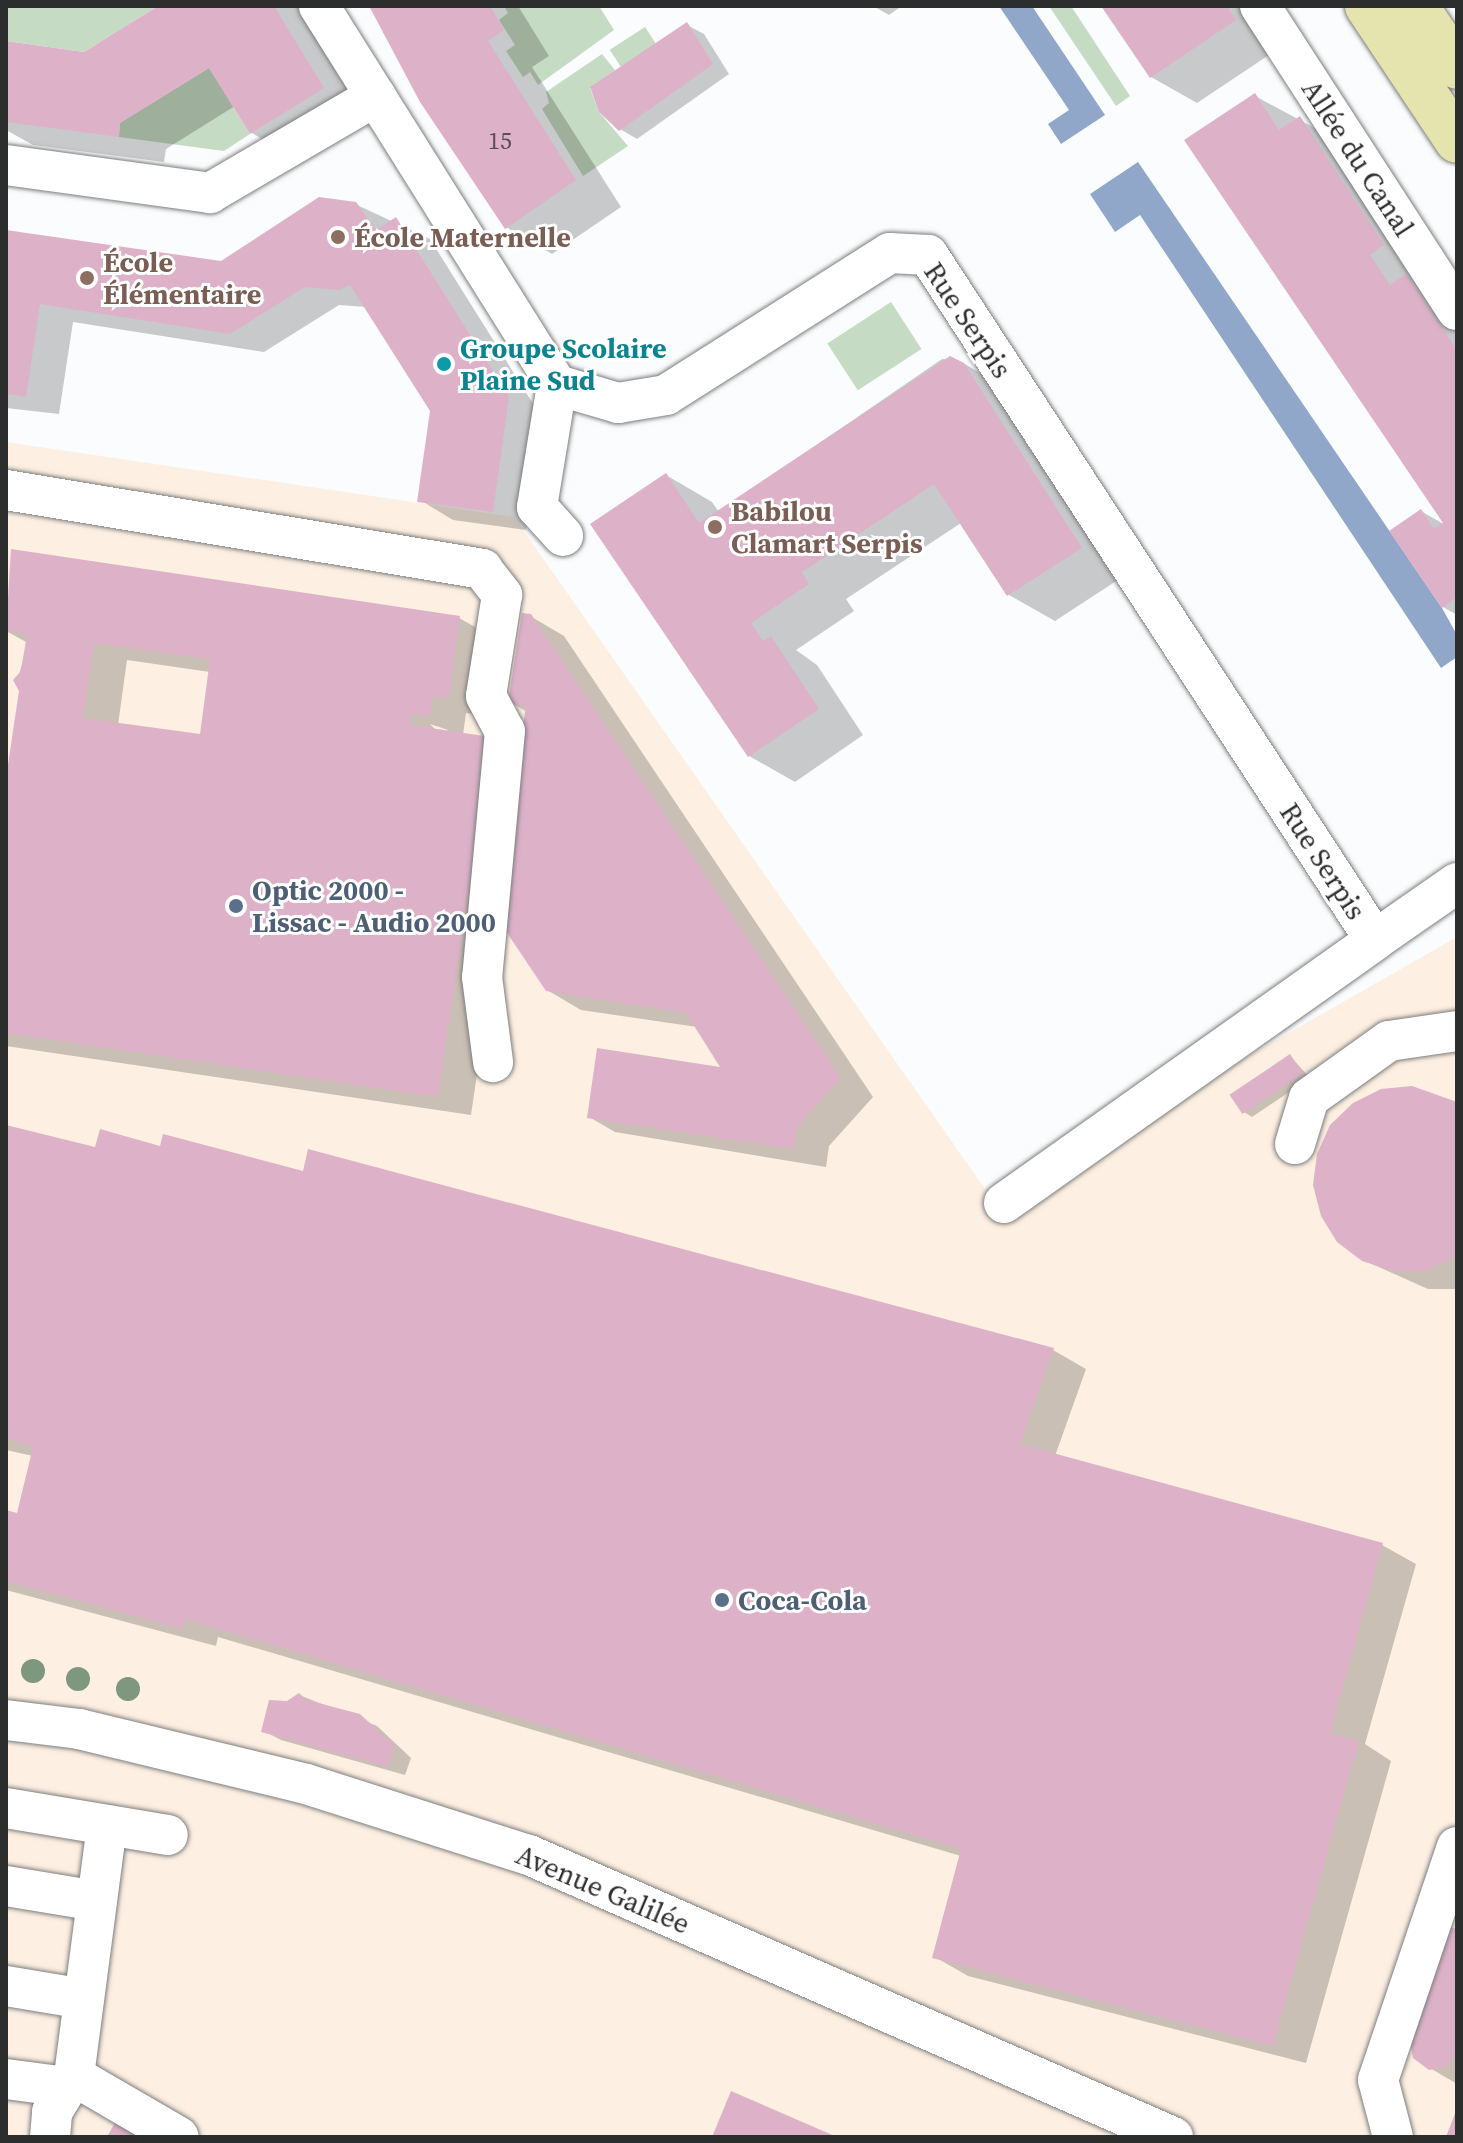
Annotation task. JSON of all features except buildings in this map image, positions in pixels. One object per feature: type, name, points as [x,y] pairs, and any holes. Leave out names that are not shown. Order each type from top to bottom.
[{"type":"main road","points":[[1367,6],[1446,77]]},
{"type":"main road","points":[[1416,6],[1446,77],[1457,141]]},
{"type":"street","points":[[319,6],[557,385],[537,507],[563,536]]},
{"type":"street","name":"Allée du Canal","points":[[1260,6],[1457,310]]},
{"type":"street","points":[[6,165],[210,193],[376,96]]},
{"type":"street","name":"Rue Serpis","points":[[557,385],[618,403],[666,395],[890,253],[928,255],[1375,940],[1457,883]]},
{"type":"street","points":[[6,490],[482,569],[502,595],[486,696],[505,731],[482,977],[493,1062]]},
{"type":"street","points":[[1004,1203],[1375,940]]},
{"type":"street","points":[[1295,1144],[1309,1098],[1389,1041],[1457,1031]]},
{"type":"street","name":"Avenue Galilée","points":[[6,1720],[79,1729],[306,1784],[529,1855],[1173,2137]]},
{"type":"street","points":[[6,1808],[168,1835]]},
{"type":"street","points":[[50,2137],[52,2112],[71,2082],[107,1825]]},
{"type":"street","points":[[1393,2137],[1378,2080],[1457,1847]]},
{"type":"street","points":[[6,1886],[97,1901]]},
{"type":"street","points":[[6,1986],[84,1999]]},
{"type":"street","points":[[6,2079],[71,2082],[179,2137]]},
{"type":"shaded area","points":[[6,442],[514,517],[985,1189],[1013,1190],[1457,937],[1457,2137],[6,2137]]},
{"type":"green space","points":[[6,6],[158,6],[84,52],[6,41]]},
{"type":"green space","points":[[504,6],[599,6],[614,30],[538,85],[530,72],[523,77],[506,51],[515,45],[499,20],[508,13]]},
{"type":"green space","points":[[1049,6],[1071,6],[1130,96],[1116,106]]},
{"type":"green space","points":[[645,27],[656,44],[621,67],[610,50]]},
{"type":"green space","points":[[602,54],[615,70],[590,88],[599,112],[628,146],[583,176],[542,109],[549,103],[546,92]]},
{"type":"green space","points":[[209,68],[250,134],[224,151],[119,137],[120,123]]},
{"type":"green space","points":[[891,302],[921,349],[858,390],[827,343]]},
{"type":"water","points":[[999,6],[1032,6],[1105,115],[1061,144],[1048,124],[1069,110]]},
{"type":"water","points":[[1138,162],[1442,608],[1457,635],[1457,657],[1441,668],[1140,215],[1115,232],[1090,194]]},
{"type":"place","name":"École Maternelle","points":[[338,237]]},
{"type":"place","name":"École Élémentaire","points":[[87,278]]},
{"type":"place","name":"Groupe Scolaire Plaine Sud","points":[[444,364]]},
{"type":"place","name":"Babilou Clamart Serpis","points":[[715,527]]},
{"type":"place","name":"Optic 2000 - Lissac - Audio 2000","points":[[236,906]]},
{"type":"place","name":"Coca-Cola","points":[[722,1600]]}]
